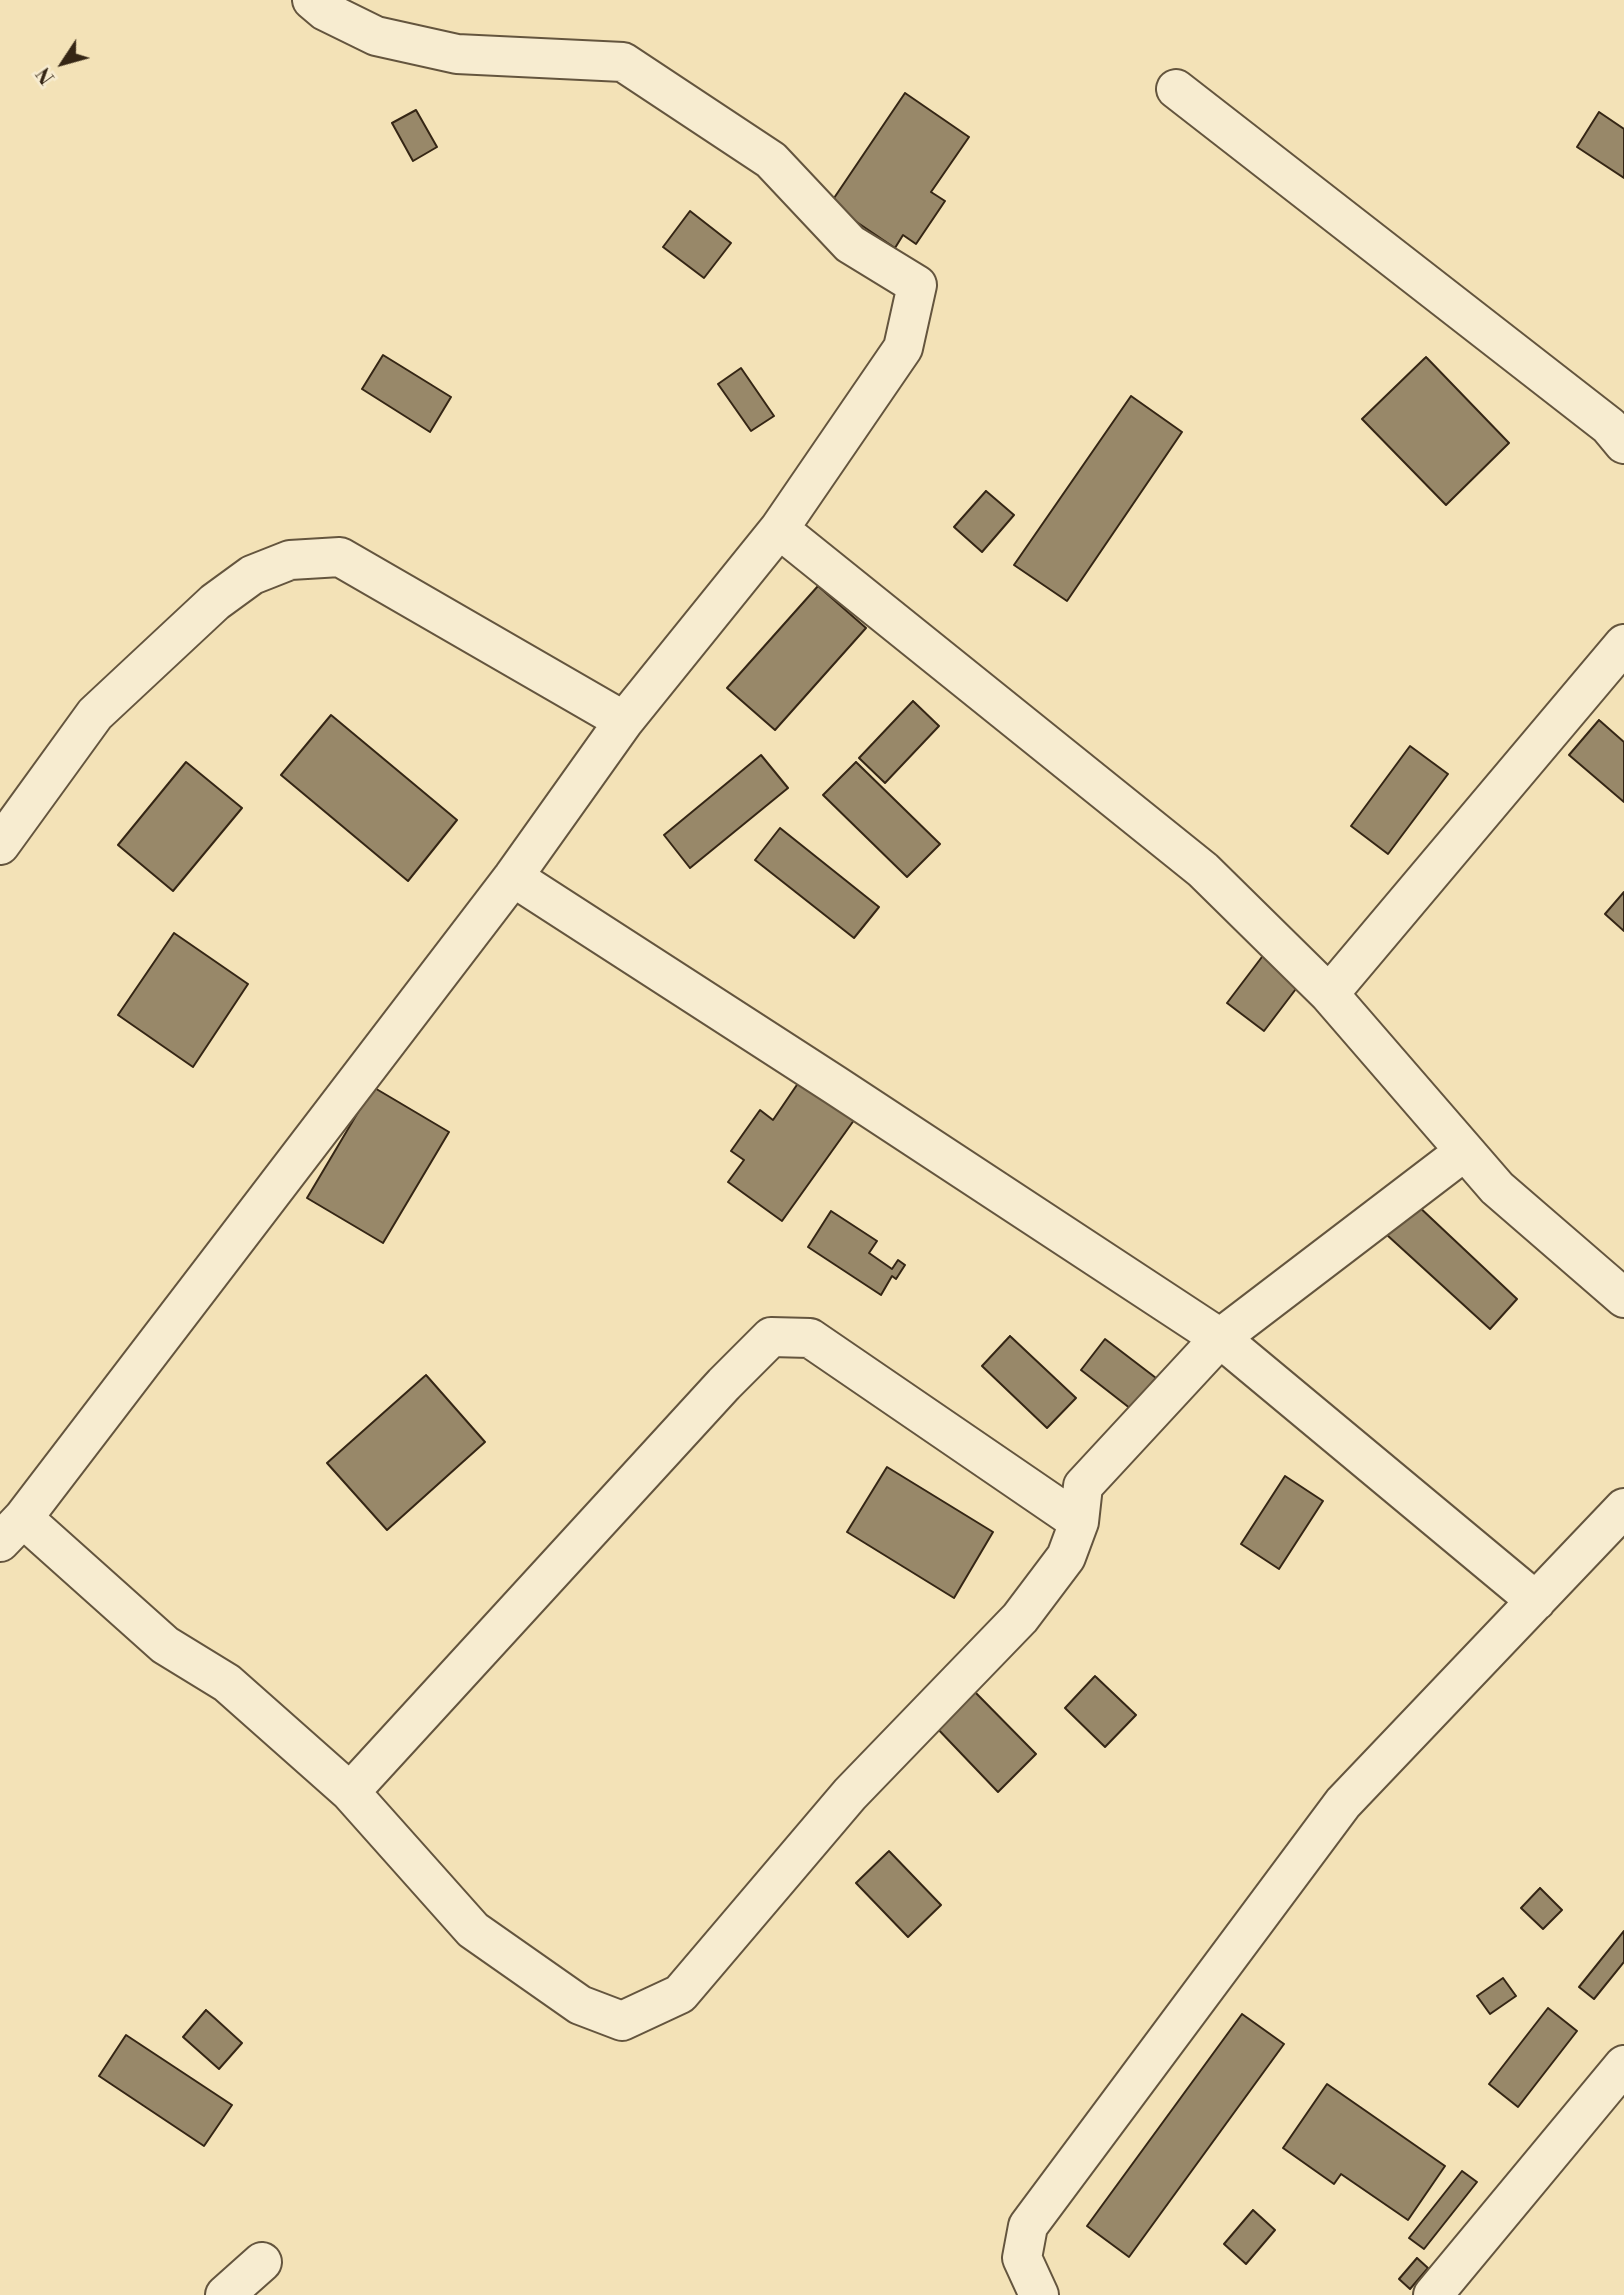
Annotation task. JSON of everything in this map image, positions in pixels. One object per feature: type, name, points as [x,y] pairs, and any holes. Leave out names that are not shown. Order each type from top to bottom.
[{"type":"street","points":[[312,0],[325,11],[376,36],[457,54],[623,62],[771,160],[850,244],[917,285],[903,348],[779,529],[624,721],[513,877],[11,1530],[165,1645],[227,1683],[350,1792],[473,1930],[580,2005],[622,2021],[680,1994],[850,1794],[1020,1618],[1066,1557],[1079,1522],[1083,1486],[1220,1338],[1465,1151]]},
{"type":"street","points":[[1176,89],[1619,425]]},
{"type":"street","points":[[779,529],[1203,870],[1329,995],[1497,1188],[1624,1298]]},
{"type":"street","points":[[0,845],[95,714],[215,602],[252,575],[290,560],[340,557],[624,721]]},
{"type":"street","points":[[1329,995],[1624,644]]},
{"type":"street","points":[[513,877],[847,1092],[1220,1338],[1536,1601]]},
{"type":"street","points":[[350,1792],[714,1394],[771,1337],[810,1338],[1079,1522]]},
{"type":"street","points":[[1039,2295],[1022,2258],[1028,2226],[1343,1803],[1624,1508]]},
{"type":"street","points":[[1433,2295],[1624,2065]]},
{"type":"street","points":[[225,2295],[262,2262]]},
{"type":"building","points":[[905,93],[969,137],[931,192],[945,201],[916,244],[903,235],[895,248],[830,204]]},
{"type":"building","points":[[416,110],[437,147],[413,161],[392,123]]},
{"type":"building","points":[[1599,112],[1624,129],[1624,178],[1577,147]]},
{"type":"building","points":[[690,211],[731,243],[704,278],[663,247]]},
{"type":"building","points":[[383,355],[451,397],[430,432],[362,389]]},
{"type":"building","points":[[1426,357],[1509,443],[1446,505],[1362,419]]},
{"type":"building","points":[[741,368],[774,416],[751,431],[718,384]]},
{"type":"building","points":[[1131,396],[1182,432],[1067,601],[1014,565]]},
{"type":"building","points":[[986,491],[1014,515],[982,552],[954,527]]},
{"type":"building","points":[[818,586],[866,628],[775,730],[727,688]]},
{"type":"building","points":[[913,701],[939,726],[885,783],[859,758]]},
{"type":"building","points":[[331,715],[457,820],[408,881],[281,775]]},
{"type":"building","points":[[1599,720],[1624,742],[1624,802],[1569,755]]},
{"type":"building","points":[[1410,746],[1448,774],[1388,854],[1351,826]]},
{"type":"building","points":[[761,755],[788,788],[690,868],[664,835]]},
{"type":"building","points":[[186,762],[242,808],[173,891],[118,845]]},
{"type":"building","points":[[856,762],[940,844],[907,877],[823,795]]},
{"type":"building","points":[[780,828],[879,907],[854,938],[755,860]]},
{"type":"building","points":[[1624,892],[1624,931],[1605,914]]},
{"type":"building","points":[[174,933],[248,984],[193,1067],[118,1015]]},
{"type":"building","points":[[1268,949],[1305,977],[1264,1031],[1227,1003]]},
{"type":"building","points":[[803,1076],[857,1116],[782,1221],[728,1182],[744,1160],[731,1151],[760,1110],[773,1120]]},
{"type":"building","points":[[373,1087],[449,1132],[383,1243],[307,1198]]},
{"type":"building","points":[[1416,1204],[1517,1299],[1490,1329],[1387,1235]]},
{"type":"building","points":[[831,1211],[877,1241],[869,1253],[892,1269],[898,1260],[905,1265],[896,1279],[892,1276],[881,1295],[808,1247]]},
{"type":"building","points":[[1010,1336],[1076,1398],[1047,1428],[982,1366]]},
{"type":"building","points":[[1105,1339],[1156,1378],[1131,1409],[1081,1370]]},
{"type":"building","points":[[426,1375],[485,1442],[387,1530],[327,1463]]},
{"type":"building","points":[[887,1467],[993,1532],[954,1598],[847,1532]]},
{"type":"building","points":[[1285,1476],[1323,1501],[1279,1569],[1241,1544]]},
{"type":"building","points":[[1095,1676],[1136,1715],[1105,1747],[1065,1708]]},
{"type":"building","points":[[971,1688],[1036,1754],[998,1792],[934,1725]]},
{"type":"building","points":[[889,1851],[941,1905],[908,1937],[856,1883]]},
{"type":"building","points":[[1540,1888],[1562,1910],[1543,1929],[1521,1908]]},
{"type":"building","points":[[1624,1931],[1624,1962],[1594,1999],[1579,1987]]},
{"type":"building","points":[[1503,1978],[1516,1996],[1490,2014],[1477,1996]]},
{"type":"building","points":[[1548,2008],[1577,2031],[1518,2107],[1489,2084]]},
{"type":"building","points":[[206,2010],[242,2043],[219,2069],[183,2037]]},
{"type":"building","points":[[1242,2014],[1284,2044],[1129,2257],[1087,2226]]},
{"type":"building","points":[[126,2035],[232,2105],[204,2146],[99,2076]]},
{"type":"building","points":[[1327,2084],[1445,2166],[1408,2220],[1341,2174],[1334,2184],[1283,2148]]},
{"type":"building","points":[[1462,2171],[1477,2182],[1424,2249],[1409,2238]]},
{"type":"building","points":[[1253,2210],[1275,2230],[1246,2264],[1224,2244]]},
{"type":"building","points":[[1417,2258],[1428,2268],[1410,2289],[1399,2279]]}]
